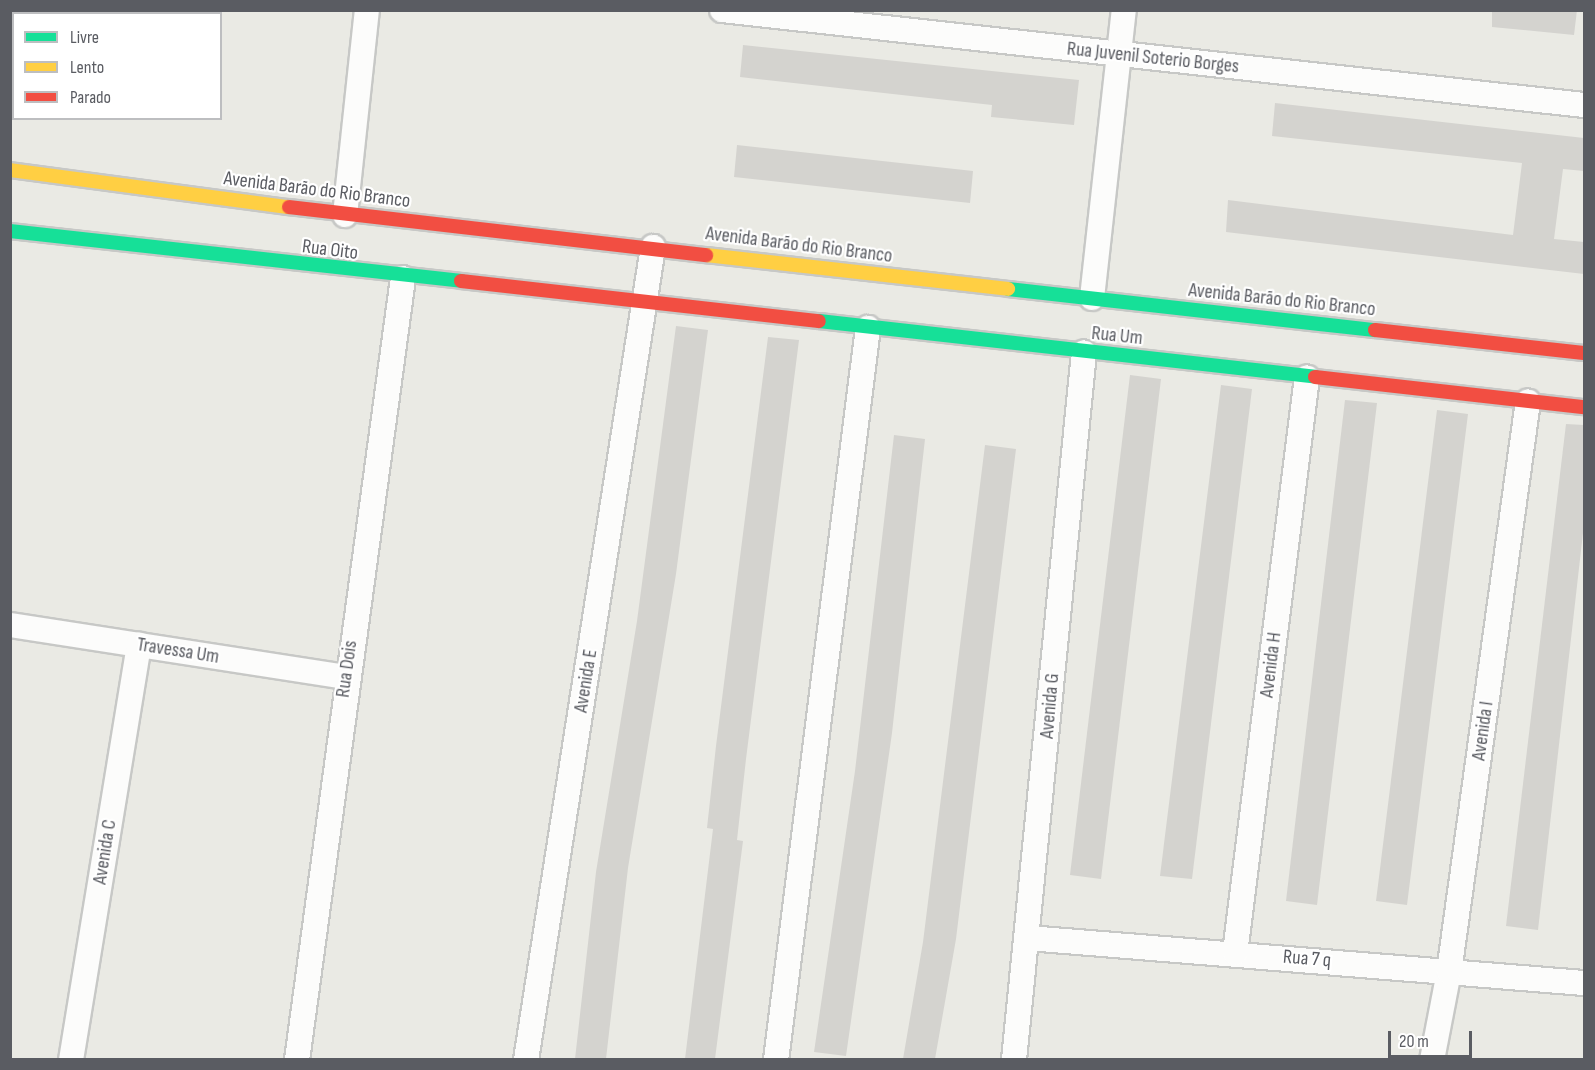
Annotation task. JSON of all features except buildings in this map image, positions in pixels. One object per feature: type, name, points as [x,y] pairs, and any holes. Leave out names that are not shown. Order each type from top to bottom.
[{"type":"street","points":[[345,215],[368,10]]},
{"type":"street","name":"Rua Juvenil Soterio Borges","points":[[722,10],[1584,105]]},
{"type":"street","points":[[1092,298],[1124,10]]},
{"type":"street","name":"Avenida Barão do Rio Branco","points":[[10,170],[345,215],[653,247],[1584,353]]},
{"type":"street","name":"Rua Oito","points":[[10,231],[403,278],[646,303]]},
{"type":"street","name":"Avenida E","points":[[526,1059],[653,247]]},
{"type":"street","name":"Rua Dois","points":[[297,1059],[346,678],[403,278]]},
{"type":"street","name":"Rua Um","points":[[646,303],[1584,407]]},
{"type":"street","points":[[776,1059],[868,328]]},
{"type":"street","name":"Avenida G","points":[[1014,1059],[1028,938],[1084,352]]},
{"type":"street","name":"Avenida H","points":[[1235,953],[1307,377]]},
{"type":"street","name":"Avenida I","points":[[1432,1059],[1449,972],[1528,401]]},
{"type":"street","name":"Travessa Um","points":[[10,625],[346,678]]},
{"type":"street","name":"Avenida C","points":[[71,1059],[139,645]]},
{"type":"street","name":"Rua 7 q","points":[[1028,938],[1584,983]]},
{"type":"traffic: fast","points":[[10,231],[461,281]]},
{"type":"traffic: fast","points":[[1008,289],[1375,330]]},
{"type":"traffic: fast","points":[[819,321],[1315,377]]},
{"type":"traffic: slow","points":[[10,170],[289,207]]},
{"type":"traffic: slow","points":[[706,255],[1008,289]]},
{"type":"traffic: jam","points":[[289,207],[706,255]]},
{"type":"traffic: jam","points":[[461,281],[819,321]]},
{"type":"traffic: jam","points":[[1375,330],[1584,353]]},
{"type":"traffic: jam","points":[[1315,377],[1584,407]]}]
